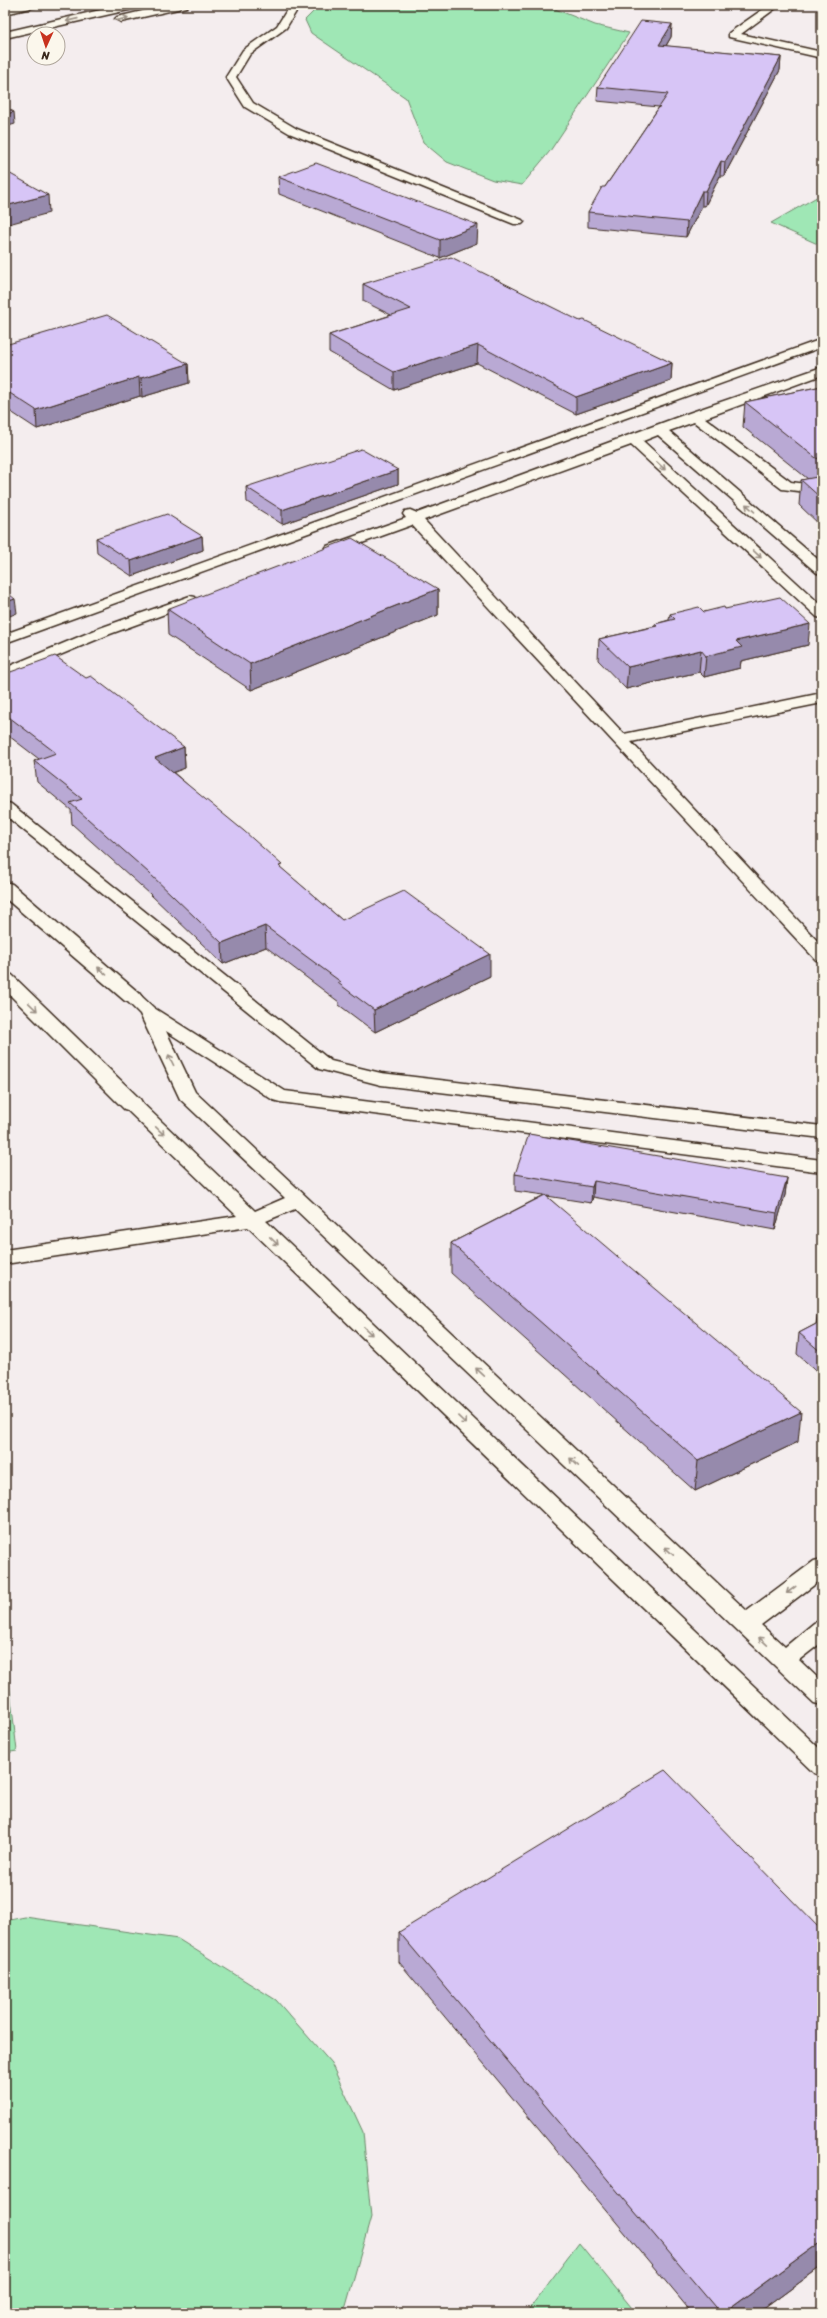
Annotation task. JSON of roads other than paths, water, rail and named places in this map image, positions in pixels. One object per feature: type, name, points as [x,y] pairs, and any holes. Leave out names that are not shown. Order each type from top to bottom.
[{"type":"street","points":[[5,11],[30,5]]},
{"type":"street","points":[[5,35],[137,5]]},
{"type":"street","points":[[66,32],[183,5]]},
{"type":"street","points":[[5,46],[26,42]]},
{"type":"street","points":[[5,888],[132,997]]},
{"type":"street","points":[[5,979],[132,1104]]},
{"type":"lane","points":[[295,5],[281,28],[246,50],[231,77],[249,105],[293,131],[518,222]]},
{"type":"lane","points":[[775,5],[733,35],[822,55]]},
{"type":"lane","points":[[5,639],[822,343]]},
{"type":"lane","points":[[318,554],[412,517],[822,371]]},
{"type":"lane","points":[[694,416],[787,486],[804,490],[822,490]]},
{"type":"lane","points":[[659,429],[822,570]]},
{"type":"lane","points":[[633,439],[822,614]]},
{"type":"lane","points":[[412,517],[822,956]]},
{"type":"lane","points":[[5,673],[105,631],[201,596]]},
{"type":"lane","points":[[619,740],[822,698]]},
{"type":"lane","points":[[5,807],[325,1065],[381,1079],[822,1132]]},
{"type":"lane","points":[[132,997],[148,1012],[280,1096],[822,1166]]},
{"type":"lane","points":[[148,1012],[187,1095],[822,1696]]},
{"type":"lane","points":[[132,1104],[822,1766]]},
{"type":"lane","points":[[5,1258],[252,1220],[298,1200]]},
{"type":"lane","points":[[746,1624],[822,1567]]},
{"type":"lane","points":[[784,1660],[822,1629]]}]
